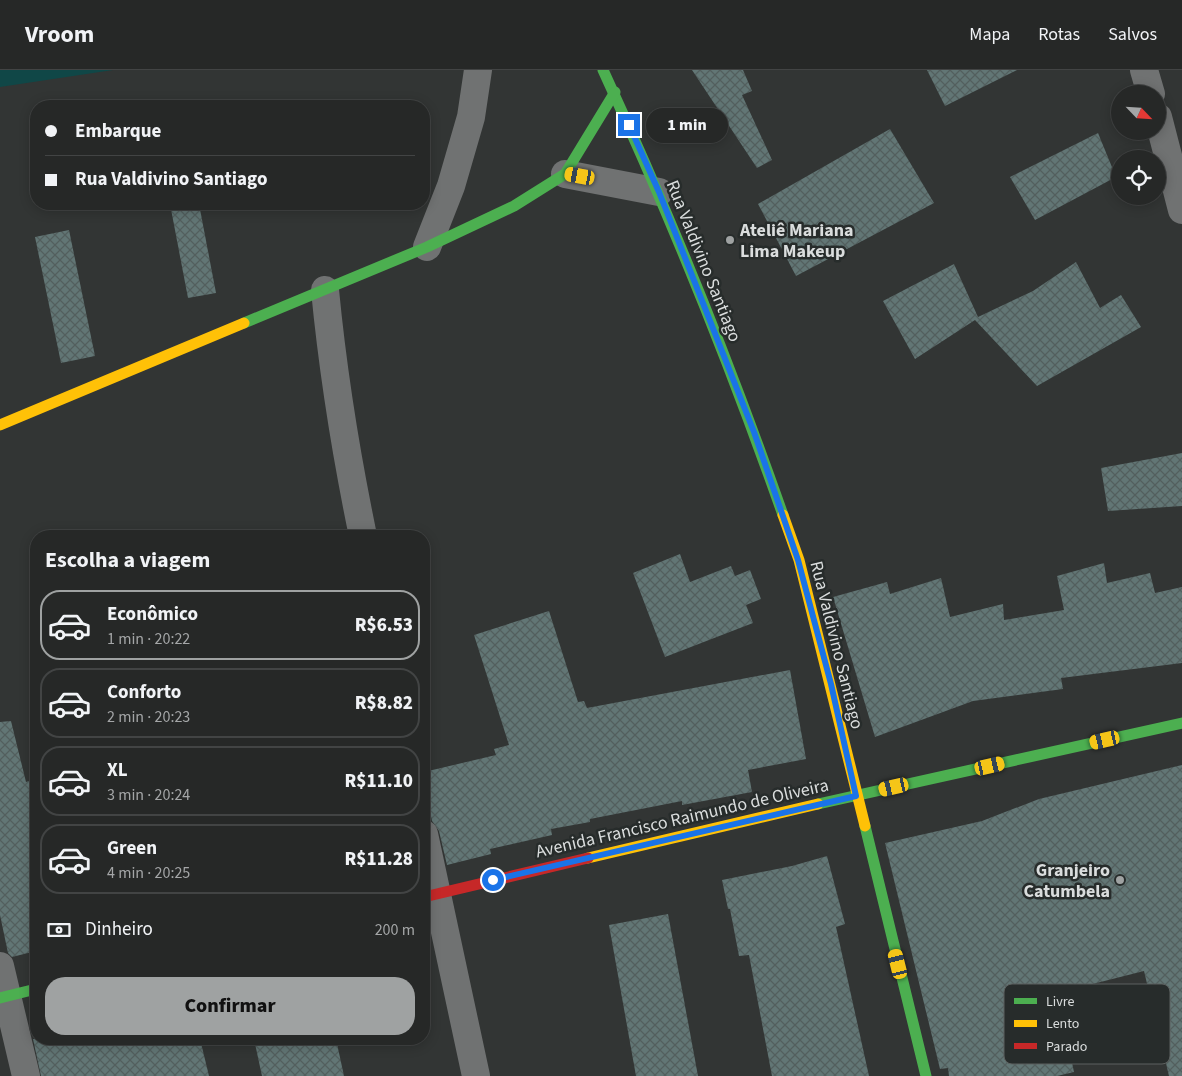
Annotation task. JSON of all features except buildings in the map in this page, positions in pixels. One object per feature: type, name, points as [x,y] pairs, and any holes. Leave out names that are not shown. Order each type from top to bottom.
[{"type":"street","points":[[427,247],[451,186],[471,117],[478,70]]},
{"type":"street","name":"Rua Valdivino Santiago","points":[[603,70],[615,92],[659,192],[754,432],[798,560],[831,684],[856,796],[926,1076]]},
{"type":"street","points":[[1144,70],[1148,85]]},
{"type":"street","points":[[0,426],[427,247],[514,206],[566,174],[615,92]]},
{"type":"street","points":[[1166,138],[1177,166],[1182,210]]},
{"type":"street","points":[[566,174],[659,192]]},
{"type":"street","points":[[325,290],[331,355],[346,452],[362,530]]},
{"type":"street","name":"Avenida Francisco Raimundo de Oliveira","points":[[430,895],[856,796],[1182,723]]},
{"type":"street","points":[[430,895],[476,1076]]},
{"type":"street","points":[[0,966],[4,997],[26,1076]]},
{"type":"street","points":[[4,997],[30,990]]},
{"type":"shaded area","points":[[0,70],[113,70],[0,87]]},
{"type":"traffic: fast","points":[[603,70],[652,179],[698,290],[742,402],[783,515]]},
{"type":"traffic: fast","points":[[244,323],[427,247],[514,206],[565,174],[615,92]]},
{"type":"traffic: fast","points":[[818,804],[1182,723]]},
{"type":"traffic: fast","points":[[865,826],[926,1076]]},
{"type":"traffic: fast","points":[[0,998],[30,990]]},
{"type":"traffic: slow","points":[[0,425],[244,323]]},
{"type":"traffic: slow","points":[[783,515],[799,560],[865,826]]},
{"type":"traffic: slow","points":[[588,858],[818,804]]},
{"type":"traffic: jam","points":[[430,896],[588,858]]},
{"type":"place","name":"Ateliê Mariana Lima Makeup","points":[[730,240]]},
{"type":"place","name":"Granjeiro Catumbela","points":[[1120,880]]},
{"type":"route","points":[[493,880],[856,796],[831,684],[798,560],[754,432],[659,192],[629,125]]}]
